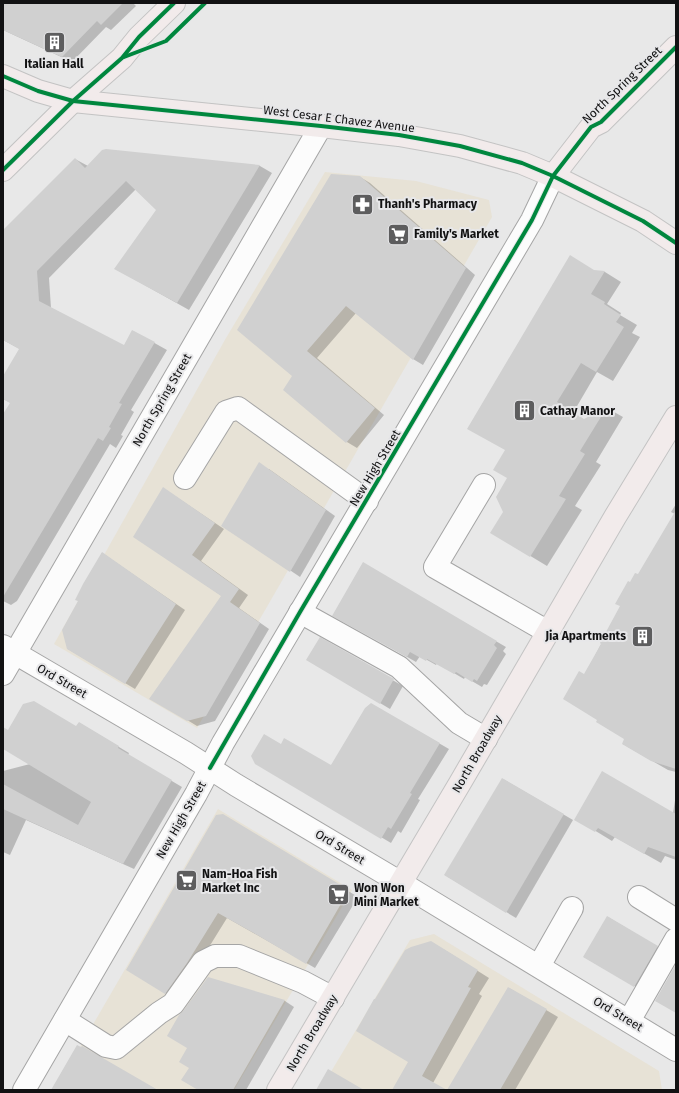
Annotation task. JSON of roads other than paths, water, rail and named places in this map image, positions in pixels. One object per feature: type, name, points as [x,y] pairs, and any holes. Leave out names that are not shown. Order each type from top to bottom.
[{"type":"main road","points":[[3,170],[73,101],[122,58],[139,37],[174,3]]},
{"type":"main road","name":"North Spring Street","points":[[553,176],[591,127],[601,122],[676,47]]},
{"type":"main road","name":"West Cesar E Chavez Avenue","points":[[3,76],[38,91],[73,101],[399,135],[460,146],[522,163],[553,176],[642,221],[676,243]]},
{"type":"main road","name":"North Broadway","points":[[278,1090],[486,739],[615,517],[676,417]]},
{"type":"street","name":"North Spring Street","points":[[3,674],[9,649],[321,126]]},
{"type":"street","name":"New High Street","points":[[24,1090],[300,612],[532,220],[553,176]]},
{"type":"street","points":[[185,478],[226,412],[238,408],[367,501]]},
{"type":"street","points":[[484,485],[435,567],[548,632]]},
{"type":"street","points":[[300,612],[399,667],[459,723],[486,739]]},
{"type":"street","name":"Ord Street","points":[[9,649],[401,882],[676,1050]]},
{"type":"street","points":[[639,897],[676,920]]},
{"type":"street","points":[[539,966],[572,908]]},
{"type":"street","points":[[629,1021],[676,939]]},
{"type":"street","points":[[65,1020],[106,1046],[116,1048],[159,1013],[173,1004],[202,962],[215,956],[239,956],[303,982],[333,998]]},
{"type":"place","name":"Italian Hall","points":[[54,43]]},
{"type":"place","name":"Thanh's Pharmacy","points":[[363,204]]},
{"type":"place","name":"Family's Market","points":[[399,234]]},
{"type":"place","name":"Cathay Manor","points":[[525,411]]},
{"type":"place","name":"Jia Apartments","points":[[642,636]]},
{"type":"place","name":"Nam-Hoa Fish Market Inc","points":[[186,881]]},
{"type":"place","name":"Won Won Mini Market","points":[[339,895]]}]
